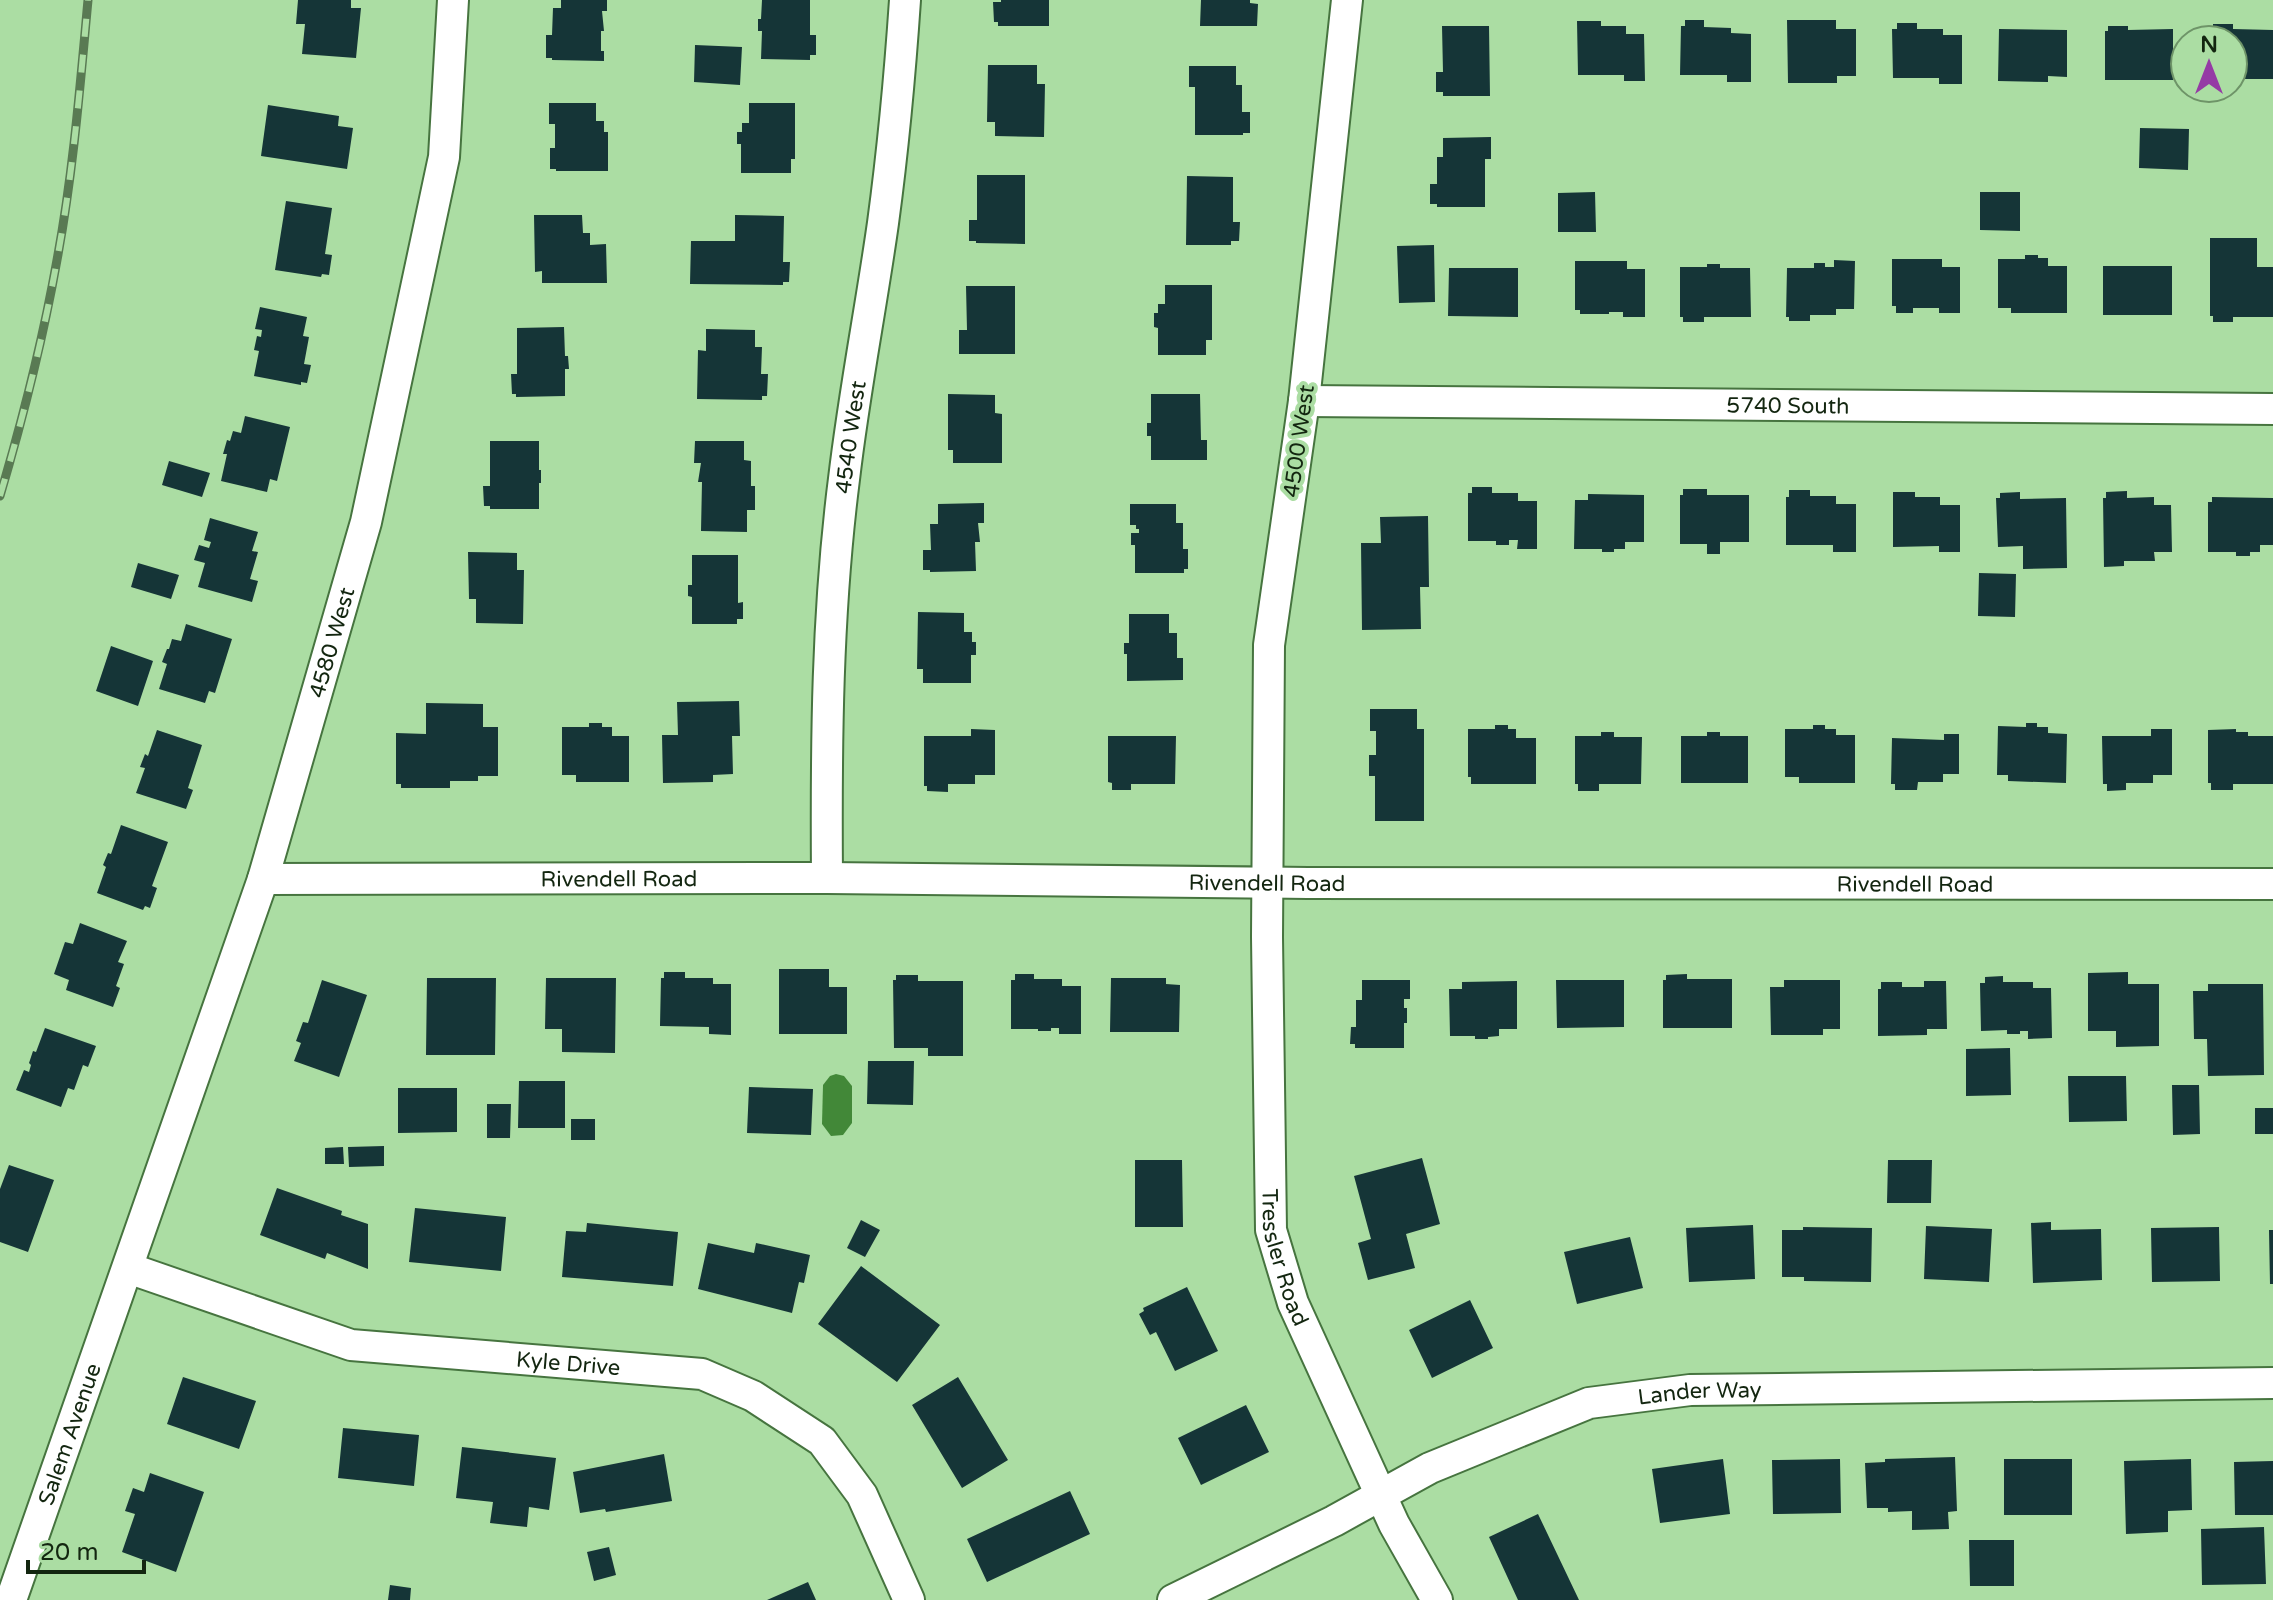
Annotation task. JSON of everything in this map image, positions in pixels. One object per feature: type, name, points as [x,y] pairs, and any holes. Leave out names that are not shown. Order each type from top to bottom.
[{"type":"street","name":"4580 West","points":[[128,1268],[263,879],[362,537],[444,157],[453,0]]},
{"type":"street","name":"4540 West","points":[[827,878],[829,632],[843,481],[885,207],[900,83],[905,0]]},
{"type":"street","name":"4500 West","points":[[1268,882],[1269,645],[1304,401],[1347,0]]},
{"type":"street","name":"5740 South","points":[[1304,401],[2273,409]]},
{"type":"street","name":"Rivendell Road","points":[[263,879],[827,878],[2273,884]]},
{"type":"street","name":"Tressler Road","points":[[1268,882],[1271,1230],[1293,1303],[1394,1524],[1437,1600]]},
{"type":"street","name":"Salem Avenue","points":[[11,1600],[128,1268]]},
{"type":"street","name":"Kyle Drive","points":[[128,1268],[351,1345],[702,1374],[753,1396],[822,1441],[862,1495],[909,1600]]},
{"type":"street","name":"Lander Way","points":[[1173,1600],[1334,1521],[1430,1468],[1589,1403],[1690,1390],[2273,1383]]},
{"type":"shaded area","points":[[836,1074],[844,1076],[852,1086],[852,1123],[843,1135],[831,1136],[822,1124],[823,1085]]},
{"type":"building","points":[[298,0],[351,0],[351,8],[361,8],[356,58],[302,54],[305,24],[296,24]]},
{"type":"building","points":[[561,0],[607,0],[607,11],[602,11],[604,31],[601,31],[604,61],[546,58],[546,35],[552,35],[553,8],[561,8]]},
{"type":"building","points":[[762,0],[810,0],[810,35],[816,35],[816,55],[810,55],[810,60],[761,59],[762,31],[758,31],[758,19],[761,19]]},
{"type":"building","points":[[1049,0],[1049,26],[998,26],[998,22],[994,22],[993,2]]},
{"type":"building","points":[[1201,0],[1250,0],[1250,3],[1258,4],[1257,26],[1200,26]]},
{"type":"building","points":[[1685,20],[1704,20],[1704,27],[1731,28],[1731,33],[1751,34],[1751,82],[1727,82],[1727,75],[1680,75],[1681,26],[1685,26]]},
{"type":"building","points":[[1787,20],[1836,20],[1836,29],[1856,29],[1856,76],[1837,76],[1837,83],[1788,83]]},
{"type":"building","points":[[1577,21],[1601,21],[1601,26],[1626,26],[1626,34],[1644,34],[1645,81],[1624,81],[1624,75],[1578,75]]},
{"type":"building","points":[[1897,23],[1917,23],[1917,29],[1943,29],[1943,35],[1962,35],[1962,84],[1939,84],[1939,78],[1893,78],[1892,29],[1897,29]]},
{"type":"building","points":[[1442,26],[1489,26],[1490,96],[1443,96],[1443,92],[1436,92],[1436,72],[1443,72]]},
{"type":"building","points":[[2108,26],[2128,26],[2128,30],[2169,29],[2169,80],[2105,80],[2105,31],[2108,31]]},
{"type":"building","points":[[1999,29],[2067,30],[2067,77],[2048,76],[2048,82],[1998,81]]},
{"type":"building","points":[[2249,29],[2273,30],[2273,79],[2249,79]]},
{"type":"building","points":[[695,45],[742,47],[740,85],[694,82]]},
{"type":"building","points":[[988,65],[1037,65],[1037,84],[1045,84],[1044,137],[995,136],[995,122],[987,122]]},
{"type":"building","points":[[1189,66],[1236,66],[1236,85],[1242,85],[1242,112],[1250,112],[1250,133],[1195,135],[1195,87],[1189,87]]},
{"type":"building","points":[[549,103],[596,103],[596,121],[604,121],[604,132],[608,132],[608,171],[550,169],[550,148],[555,148],[555,124],[549,124]]},
{"type":"building","points":[[749,103],[795,103],[795,159],[791,159],[791,173],[741,173],[741,144],[737,144],[737,132],[742,132],[742,123],[749,123]]},
{"type":"building","points":[[268,105],[339,116],[338,126],[353,128],[347,169],[261,156]]},
{"type":"building","points":[[2140,128],[2189,129],[2188,170],[2139,168]]},
{"type":"building","points":[[1491,137],[1491,159],[1485,159],[1485,207],[1437,207],[1437,204],[1430,204],[1430,184],[1437,184],[1437,157],[1443,157],[1443,138]]},
{"type":"building","points":[[977,175],[1025,175],[1025,244],[969,241],[969,220],[977,220]]},
{"type":"building","points":[[1187,176],[1233,177],[1233,222],[1240,222],[1239,241],[1231,241],[1231,245],[1186,245]]},
{"type":"building","points":[[1595,192],[1596,232],[1558,232],[1558,193]]},
{"type":"building","points":[[1980,192],[2020,192],[2020,231],[1980,230]]},
{"type":"building","points":[[286,201],[332,208],[325,254],[332,255],[329,275],[322,274],[321,277],[275,270]]},
{"type":"building","points":[[534,215],[582,215],[583,233],[590,233],[590,245],[606,244],[607,283],[542,283],[542,271],[535,272]]},
{"type":"building","points":[[735,215],[784,216],[783,262],[790,262],[789,282],[783,282],[783,285],[690,284],[691,241],[735,241]]},
{"type":"building","points":[[2210,238],[2257,238],[2257,267],[2273,267],[2273,317],[2233,317],[2233,322],[2213,322],[2213,316],[2210,316]]},
{"type":"building","points":[[1434,245],[1435,302],[1399,303],[1397,246]]},
{"type":"building","points":[[2025,255],[2048,258],[2048,266],[2067,266],[2067,313],[2011,313],[2011,308],[1998,308],[1998,259],[2025,259]]},
{"type":"building","points":[[1892,259],[1942,259],[1942,267],[1960,267],[1960,313],[1939,313],[1939,308],[1913,308],[1913,313],[1896,313],[1896,306],[1892,306]]},
{"type":"building","points":[[1834,260],[1855,261],[1854,309],[1836,309],[1836,315],[1810,315],[1810,321],[1789,321],[1786,317],[1787,268],[1814,268],[1814,263],[1834,267]]},
{"type":"building","points":[[1575,261],[1627,261],[1627,269],[1645,269],[1645,317],[1623,317],[1623,312],[1580,314],[1580,310],[1575,310]]},
{"type":"building","points":[[1707,264],[1720,264],[1720,268],[1750,268],[1751,317],[1704,317],[1704,322],[1683,322],[1683,317],[1680,317],[1680,267],[1707,267]]},
{"type":"building","points":[[2103,266],[2172,266],[2172,315],[2103,315]]},
{"type":"building","points":[[1449,268],[1518,268],[1518,317],[1448,316]]},
{"type":"building","points":[[1165,285],[1212,285],[1212,340],[1206,340],[1206,355],[1158,355],[1158,328],[1154,327],[1154,313],[1158,313],[1158,304],[1165,304]]},
{"type":"building","points":[[966,286],[1015,286],[1015,354],[959,354],[959,330],[967,330]]},
{"type":"building","points":[[260,307],[307,317],[303,336],[309,337],[304,364],[311,365],[307,383],[301,382],[301,385],[254,376],[259,351],[254,350],[257,336],[261,337],[262,330],[255,329]]},
{"type":"building","points":[[564,327],[565,356],[568,356],[569,369],[565,369],[565,396],[516,397],[512,394],[511,374],[517,374],[517,328]]},
{"type":"building","points":[[706,329],[755,330],[755,347],[762,347],[761,374],[768,374],[767,396],[762,396],[762,400],[697,399],[698,350],[706,351]]},
{"type":"building","points":[[948,394],[995,395],[995,413],[1002,414],[1002,463],[953,463],[953,450],[948,450]]},
{"type":"building","points":[[1151,394],[1200,394],[1201,440],[1207,440],[1207,460],[1151,460],[1151,436],[1147,436],[1147,423],[1151,423]]},
{"type":"building","points":[[245,416],[290,427],[277,481],[270,479],[267,492],[221,481],[227,440],[230,441],[233,431],[241,433]]},
{"type":"building","points":[[490,441],[539,441],[539,509],[490,509],[490,506],[484,506],[483,486],[490,486]]},
{"type":"building","points":[[695,441],[744,441],[744,460],[751,461],[751,486],[755,486],[755,510],[747,510],[747,532],[701,531],[702,482],[698,482],[701,463],[694,463]]},
{"type":"building","points":[[169,461],[210,473],[202,497],[162,485]]},
{"type":"building","points":[[1472,487],[1492,487],[1492,493],[1518,493],[1518,501],[1537,501],[1537,549],[1517,549],[1518,540],[1509,540],[1509,545],[1496,545],[1496,541],[1468,541],[1468,493],[1472,493]]},
{"type":"building","points":[[1683,489],[1707,489],[1707,495],[1749,495],[1749,542],[1720,542],[1720,554],[1707,554],[1707,544],[1680,544],[1680,495],[1683,495]]},
{"type":"building","points":[[1789,490],[1810,490],[1810,496],[1836,496],[1836,504],[1856,504],[1856,552],[1833,552],[1833,545],[1786,545],[1786,497],[1789,497]]},
{"type":"building","points":[[2127,491],[2127,498],[2154,497],[2154,505],[2171,505],[2172,552],[2154,552],[2155,561],[2124,561],[2124,566],[2104,567],[2103,498],[2106,498],[2106,492]]},
{"type":"building","points":[[1893,492],[1915,492],[1915,497],[1940,497],[1940,505],[1960,505],[1960,552],[1939,552],[1939,546],[1893,547]]},
{"type":"building","points":[[2020,492],[2020,499],[2066,498],[2067,568],[2023,569],[2023,546],[1998,547],[1996,498],[2000,498],[2000,493]]},
{"type":"building","points":[[1588,494],[1644,495],[1644,542],[1625,542],[1625,549],[1614,549],[1614,552],[1574,549],[1575,500],[1588,500]]},
{"type":"building","points":[[2212,497],[2273,498],[2273,545],[2260,545],[2260,552],[2250,552],[2250,556],[2236,556],[2236,552],[2208,552],[2208,502],[2212,502]]},
{"type":"building","points":[[984,503],[984,523],[978,523],[980,542],[975,542],[976,571],[923,570],[923,550],[931,550],[930,524],[938,524],[938,504]]},
{"type":"building","points":[[1130,504],[1176,504],[1176,523],[1183,523],[1183,549],[1188,549],[1188,569],[1184,569],[1184,573],[1135,573],[1135,545],[1131,545],[1131,533],[1139,533],[1139,529],[1136,525],[1130,525]]},
{"type":"building","points":[[1428,516],[1429,587],[1420,587],[1421,629],[1362,630],[1361,543],[1381,543],[1380,517]]},
{"type":"building","points":[[210,518],[258,532],[252,551],[258,552],[250,579],[258,581],[252,602],[198,587],[205,563],[194,560],[199,545],[209,548],[211,542],[204,540]]},
{"type":"building","points":[[468,552],[517,553],[517,570],[524,570],[523,624],[476,623],[476,599],[469,599]]},
{"type":"building","points":[[692,555],[738,555],[738,603],[743,602],[743,619],[737,619],[737,624],[692,624],[692,597],[688,596],[688,585],[692,585]]},
{"type":"building","points":[[138,563],[179,575],[171,599],[131,587]]},
{"type":"building","points":[[1979,573],[2016,574],[2015,617],[1978,616]]},
{"type":"building","points":[[918,612],[964,613],[964,632],[972,632],[972,642],[976,642],[976,655],[971,655],[971,683],[923,683],[923,669],[917,669]]},
{"type":"building","points":[[1129,614],[1169,614],[1169,633],[1177,633],[1177,658],[1183,658],[1183,680],[1127,681],[1124,643],[1129,643]]},
{"type":"building","points":[[186,624],[232,639],[215,693],[209,691],[205,703],[159,689],[167,664],[162,662],[167,649],[172,639],[181,641]]},
{"type":"building","points":[[111,646],[153,661],[138,706],[96,691]]},
{"type":"building","points":[[739,701],[740,736],[732,736],[733,774],[713,775],[713,782],[663,783],[662,735],[678,735],[677,702]]},
{"type":"building","points":[[426,703],[483,704],[483,727],[498,727],[498,776],[478,776],[478,781],[450,781],[450,788],[401,788],[401,784],[396,784],[396,733],[426,734]]},
{"type":"building","points":[[1370,709],[1417,709],[1417,729],[1424,729],[1424,821],[1375,821],[1375,776],[1369,776],[1369,755],[1376,755],[1376,731],[1370,731]]},
{"type":"building","points":[[589,723],[612,727],[612,736],[629,736],[629,782],[576,782],[576,775],[562,775],[562,727],[589,727]]},
{"type":"building","points":[[2026,723],[2048,727],[2048,733],[2067,734],[2066,783],[2008,781],[2008,775],[1997,775],[1998,726],[2026,727]]},
{"type":"building","points":[[1495,725],[1508,725],[1508,729],[1516,729],[1516,738],[1536,738],[1536,784],[1471,784],[1471,777],[1468,777],[1468,729],[1495,729]]},
{"type":"building","points":[[1813,725],[1836,729],[1836,735],[1855,735],[1855,783],[1799,783],[1799,777],[1785,777],[1785,729],[1813,729]]},
{"type":"building","points":[[971,729],[995,730],[995,775],[975,775],[975,784],[948,784],[948,792],[927,791],[927,786],[924,786],[924,736],[971,736]]},
{"type":"building","points":[[2151,729],[2172,729],[2172,775],[2153,775],[2153,783],[2126,783],[2126,790],[2107,791],[2107,784],[2103,784],[2102,736],[2151,736]]},
{"type":"building","points":[[2236,729],[2236,732],[2248,732],[2248,736],[2273,736],[2273,784],[2233,784],[2233,790],[2211,790],[2211,783],[2208,783],[2208,730]]},
{"type":"building","points":[[157,730],[202,745],[188,788],[193,790],[186,809],[136,793],[145,768],[140,767],[145,754],[148,756]]},
{"type":"building","points":[[1601,732],[1614,732],[1614,737],[1642,737],[1641,784],[1599,784],[1599,791],[1578,791],[1578,784],[1575,784],[1575,736],[1601,736]]},
{"type":"building","points":[[1707,732],[1720,732],[1720,736],[1748,736],[1748,783],[1681,783],[1681,736],[1707,736]]},
{"type":"building","points":[[1944,734],[1959,734],[1959,774],[1943,774],[1943,782],[1918,782],[1917,790],[1895,790],[1895,784],[1891,784],[1892,738],[1944,740]]},
{"type":"building","points":[[1108,736],[1176,736],[1175,784],[1131,784],[1131,790],[1112,790],[1112,783],[1108,782]]},
{"type":"building","points":[[121,825],[168,842],[152,886],[157,888],[150,908],[145,906],[143,910],[97,893],[106,867],[103,865],[108,853],[111,854]]},
{"type":"building","points":[[80,923],[127,941],[118,962],[124,964],[113,1007],[66,990],[69,980],[54,974],[65,942],[73,944]]},
{"type":"building","points":[[779,969],[829,969],[829,987],[847,987],[847,1034],[779,1034]]},
{"type":"building","points":[[664,972],[685,972],[685,978],[713,978],[713,984],[731,984],[731,1035],[709,1034],[709,1027],[660,1026],[661,978],[664,978]]},
{"type":"building","points":[[2128,972],[2128,984],[2159,984],[2159,1046],[2116,1047],[2116,1031],[2088,1031],[2088,973]]},
{"type":"building","points":[[1015,974],[1034,974],[1034,979],[1062,979],[1062,986],[1081,986],[1081,1034],[1059,1034],[1059,1028],[1051,1028],[1051,1031],[1011,1029],[1011,980],[1015,980]]},
{"type":"building","points":[[1687,974],[1687,979],[1732,979],[1732,1028],[1663,1028],[1663,980],[1666,980],[1666,975]]},
{"type":"building","points":[[896,975],[918,975],[918,981],[963,981],[963,1056],[928,1056],[928,1048],[894,1048],[893,980],[896,980]]},
{"type":"building","points":[[2003,976],[2003,982],[2033,982],[2033,988],[2051,988],[2052,1038],[2028,1039],[2028,1031],[2007,1034],[2007,1030],[1981,1031],[1980,983],[1985,983],[1985,977]]},
{"type":"building","points":[[427,978],[496,978],[495,1055],[426,1055]]},
{"type":"building","points":[[546,978],[616,978],[615,1053],[562,1052],[562,1029],[545,1029]]},
{"type":"building","points":[[1111,978],[1166,978],[1166,984],[1180,985],[1179,1032],[1110,1032]]},
{"type":"building","points":[[322,980],[367,995],[339,1077],[294,1061],[301,1043],[296,1041],[303,1022],[308,1023]]},
{"type":"building","points":[[1362,980],[1410,980],[1410,999],[1404,999],[1407,1023],[1404,1023],[1404,1048],[1355,1048],[1355,1044],[1350,1044],[1351,1027],[1356,1027],[1356,1000],[1362,1000]]},
{"type":"building","points":[[1556,980],[1624,980],[1624,1027],[1557,1028]]},
{"type":"building","points":[[1784,980],[1840,980],[1840,1029],[1823,1029],[1823,1035],[1771,1035],[1770,987],[1784,987]]},
{"type":"building","points":[[1517,981],[1517,1029],[1499,1029],[1499,1036],[1488,1039],[1450,1036],[1449,989],[1462,989],[1462,982]]},
{"type":"building","points":[[1924,981],[1946,981],[1947,1029],[1927,1029],[1927,1035],[1878,1036],[1878,989],[1881,989],[1881,982],[1902,982],[1902,987],[1924,987]]},
{"type":"building","points":[[2208,984],[2263,984],[2264,1075],[2208,1076],[2207,1039],[2194,1039],[2193,991],[2208,991]]},
{"type":"building","points":[[45,1028],[96,1046],[88,1067],[83,1065],[74,1090],[68,1088],[61,1107],[16,1090],[24,1070],[29,1072],[33,1051],[36,1052]]},
{"type":"building","points":[[2010,1048],[2011,1095],[1966,1096],[1966,1049]]},
{"type":"building","points":[[868,1061],[914,1061],[913,1105],[867,1104]]},
{"type":"building","points":[[2068,1076],[2126,1076],[2127,1121],[2069,1122]]},
{"type":"building","points":[[519,1081],[565,1081],[565,1128],[518,1128]]},
{"type":"building","points":[[2172,1085],[2199,1085],[2200,1134],[2173,1135]]},
{"type":"building","points":[[749,1087],[813,1089],[811,1135],[747,1133]]},
{"type":"building","points":[[398,1088],[457,1088],[457,1132],[398,1133]]},
{"type":"building","points":[[487,1104],[511,1104],[510,1138],[487,1138]]},
{"type":"building","points":[[2255,1108],[2273,1108],[2273,1134],[2255,1134]]},
{"type":"building","points":[[571,1119],[595,1119],[595,1140],[571,1140]]},
{"type":"building","points":[[384,1146],[384,1166],[349,1167],[348,1147]]},
{"type":"building","points":[[343,1147],[344,1164],[325,1164],[325,1148]]},
{"type":"building","points":[[1422,1158],[1440,1224],[1406,1234],[1415,1268],[1368,1280],[1358,1243],[1371,1239],[1354,1176]]},
{"type":"building","points":[[1135,1160],[1182,1160],[1183,1227],[1135,1227]]},
{"type":"building","points":[[1888,1160],[1932,1160],[1931,1203],[1887,1203]]},
{"type":"building","points":[[9,1165],[54,1180],[28,1252],[0,1242],[0,1189]]},
{"type":"building","points":[[277,1188],[342,1211],[341,1215],[368,1224],[368,1269],[327,1253],[325,1259],[260,1235]]},
{"type":"building","points":[[415,1208],[506,1217],[501,1271],[409,1262]]},
{"type":"building","points":[[861,1220],[880,1230],[865,1257],[847,1248]]},
{"type":"building","points":[[2051,1222],[2051,1230],[2101,1229],[2102,1280],[2033,1283],[2031,1223]]},
{"type":"building","points":[[587,1223],[678,1232],[673,1286],[562,1277],[566,1231],[586,1232]]},
{"type":"building","points":[[1753,1225],[1755,1279],[1689,1282],[1686,1228]]},
{"type":"building","points":[[1926,1226],[1992,1229],[1989,1282],[1924,1279]]},
{"type":"building","points":[[1803,1227],[1872,1228],[1871,1282],[1804,1281],[1804,1277],[1782,1277],[1782,1230],[1803,1230]]},
{"type":"building","points":[[2219,1227],[2220,1281],[2152,1282],[2151,1228]]},
{"type":"building","points":[[2269,1230],[2273,1230],[2273,1284],[2270,1284]]},
{"type":"building","points":[[1630,1237],[1643,1288],[1577,1304],[1564,1252]]},
{"type":"building","points":[[708,1243],[754,1253],[756,1243],[810,1255],[804,1283],[799,1282],[792,1313],[698,1289]]},
{"type":"building","points":[[861,1266],[940,1325],[897,1382],[818,1324]]},
{"type":"building","points":[[1187,1287],[1218,1351],[1175,1371],[1156,1332],[1150,1335],[1139,1314],[1144,1311],[1143,1308]]},
{"type":"building","points":[[1470,1300],[1493,1348],[1432,1378],[1409,1330]]},
{"type":"building","points":[[183,1377],[256,1401],[239,1449],[167,1424]]},
{"type":"building","points":[[958,1377],[1008,1460],[962,1488],[912,1405]]},
{"type":"building","points":[[1246,1405],[1269,1452],[1201,1485],[1178,1438]]},
{"type":"building","points":[[343,1428],[419,1435],[414,1486],[338,1478]]},
{"type":"building","points":[[462,1447],[556,1458],[549,1510],[529,1507],[527,1527],[490,1523],[493,1502],[456,1498]]},
{"type":"building","points":[[664,1454],[672,1501],[580,1513],[573,1472]]},
{"type":"building","points":[[1955,1457],[1957,1511],[1948,1512],[1949,1529],[1912,1530],[1912,1511],[1888,1512],[1888,1508],[1867,1508],[1865,1463],[1885,1462],[1885,1459]]},
{"type":"building","points":[[1723,1459],[1730,1514],[1660,1523],[1652,1469]]},
{"type":"building","points":[[1840,1459],[1841,1513],[1773,1514],[1772,1460]]},
{"type":"building","points":[[2004,1459],[2072,1459],[2072,1515],[2004,1515]]},
{"type":"building","points":[[2191,1459],[2192,1510],[2168,1511],[2168,1532],[2126,1534],[2124,1461]]},
{"type":"building","points":[[2273,1461],[2273,1515],[2235,1515],[2234,1462]]},
{"type":"building","points":[[150,1473],[204,1492],[176,1572],[122,1552],[135,1514],[125,1511],[133,1488],[144,1492]]},
{"type":"building","points":[[1070,1491],[1090,1534],[987,1582],[967,1539]]},
{"type":"building","points":[[1538,1514],[1579,1600],[1518,1600],[1489,1537]]},
{"type":"building","points":[[2264,1527],[2266,1584],[2202,1585],[2201,1529]]},
{"type":"building","points":[[1969,1540],[2014,1540],[2014,1586],[1970,1586]]},
{"type":"building","points":[[609,1547],[616,1575],[594,1581],[587,1552]]},
{"type":"building","points":[[808,1582],[816,1600],[767,1600]]},
{"type":"building","points":[[390,1585],[411,1588],[410,1600],[388,1600]]},
{"type":"railway","points":[[0,496],[32,378],[63,228],[88,0]]}]
